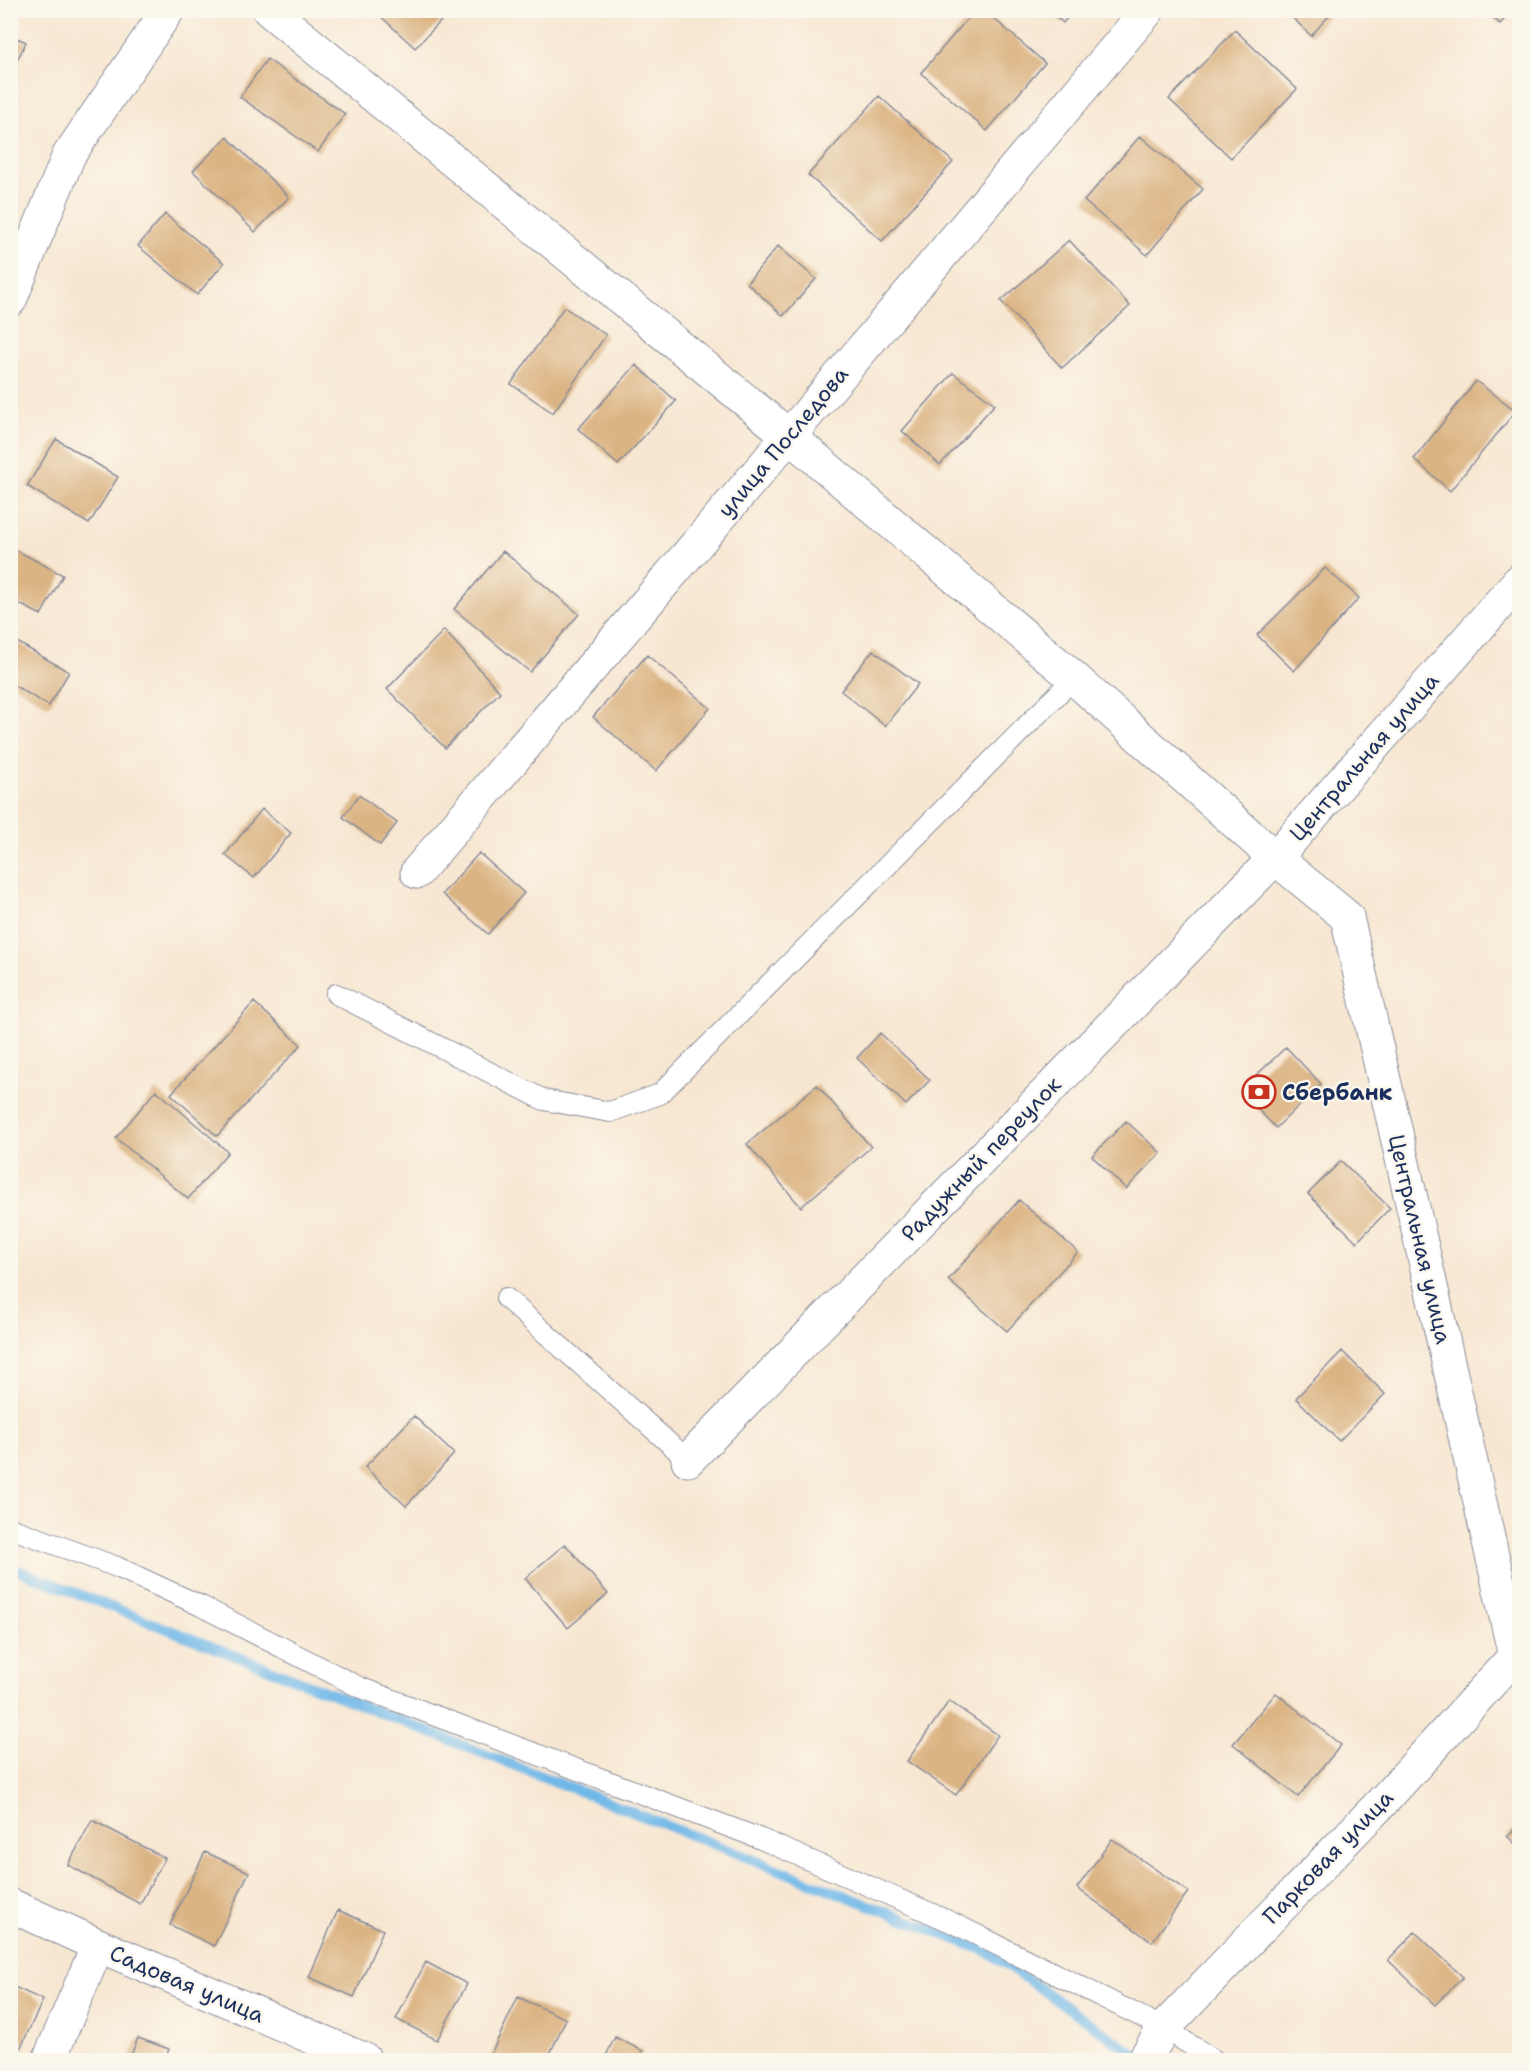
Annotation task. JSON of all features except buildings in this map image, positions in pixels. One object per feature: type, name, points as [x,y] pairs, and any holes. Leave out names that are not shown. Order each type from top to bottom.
[{"type":"street","points":[[10,300],[69,155],[168,10]]},
{"type":"street","points":[[269,10],[789,436],[1074,678],[1275,858]]},
{"type":"street","name":"улица Последова","points":[[417,872],[1148,10]]},
{"type":"street","name":"Центральная улица","points":[[1517,1658],[1347,917],[1275,858],[1520,580]]},
{"type":"street","name":"Радужный переулок","points":[[688,1460],[1275,858]]},
{"type":"street","name":"Парковая улица","points":[[1144,2061],[1164,2028],[1385,1799],[1517,1658]]},
{"type":"street","name":"Садовая улица","points":[[10,1905],[365,2061]]},
{"type":"street","points":[[49,2061],[98,1945]]},
{"type":"lane","points":[[336,994],[544,1100],[610,1112],[660,1095],[1074,678]]},
{"type":"lane","points":[[507,1298],[688,1460]]},
{"type":"lane","points":[[10,1528],[117,1567],[201,1606],[359,1687],[761,1839],[951,1922],[1164,2028],[1214,2061]]},
{"type":"waterway","points":[[10,1567],[988,1952],[1140,2058]]},
{"type":"place","name":"Сбербанк","points":[[1259,1092]]}]
